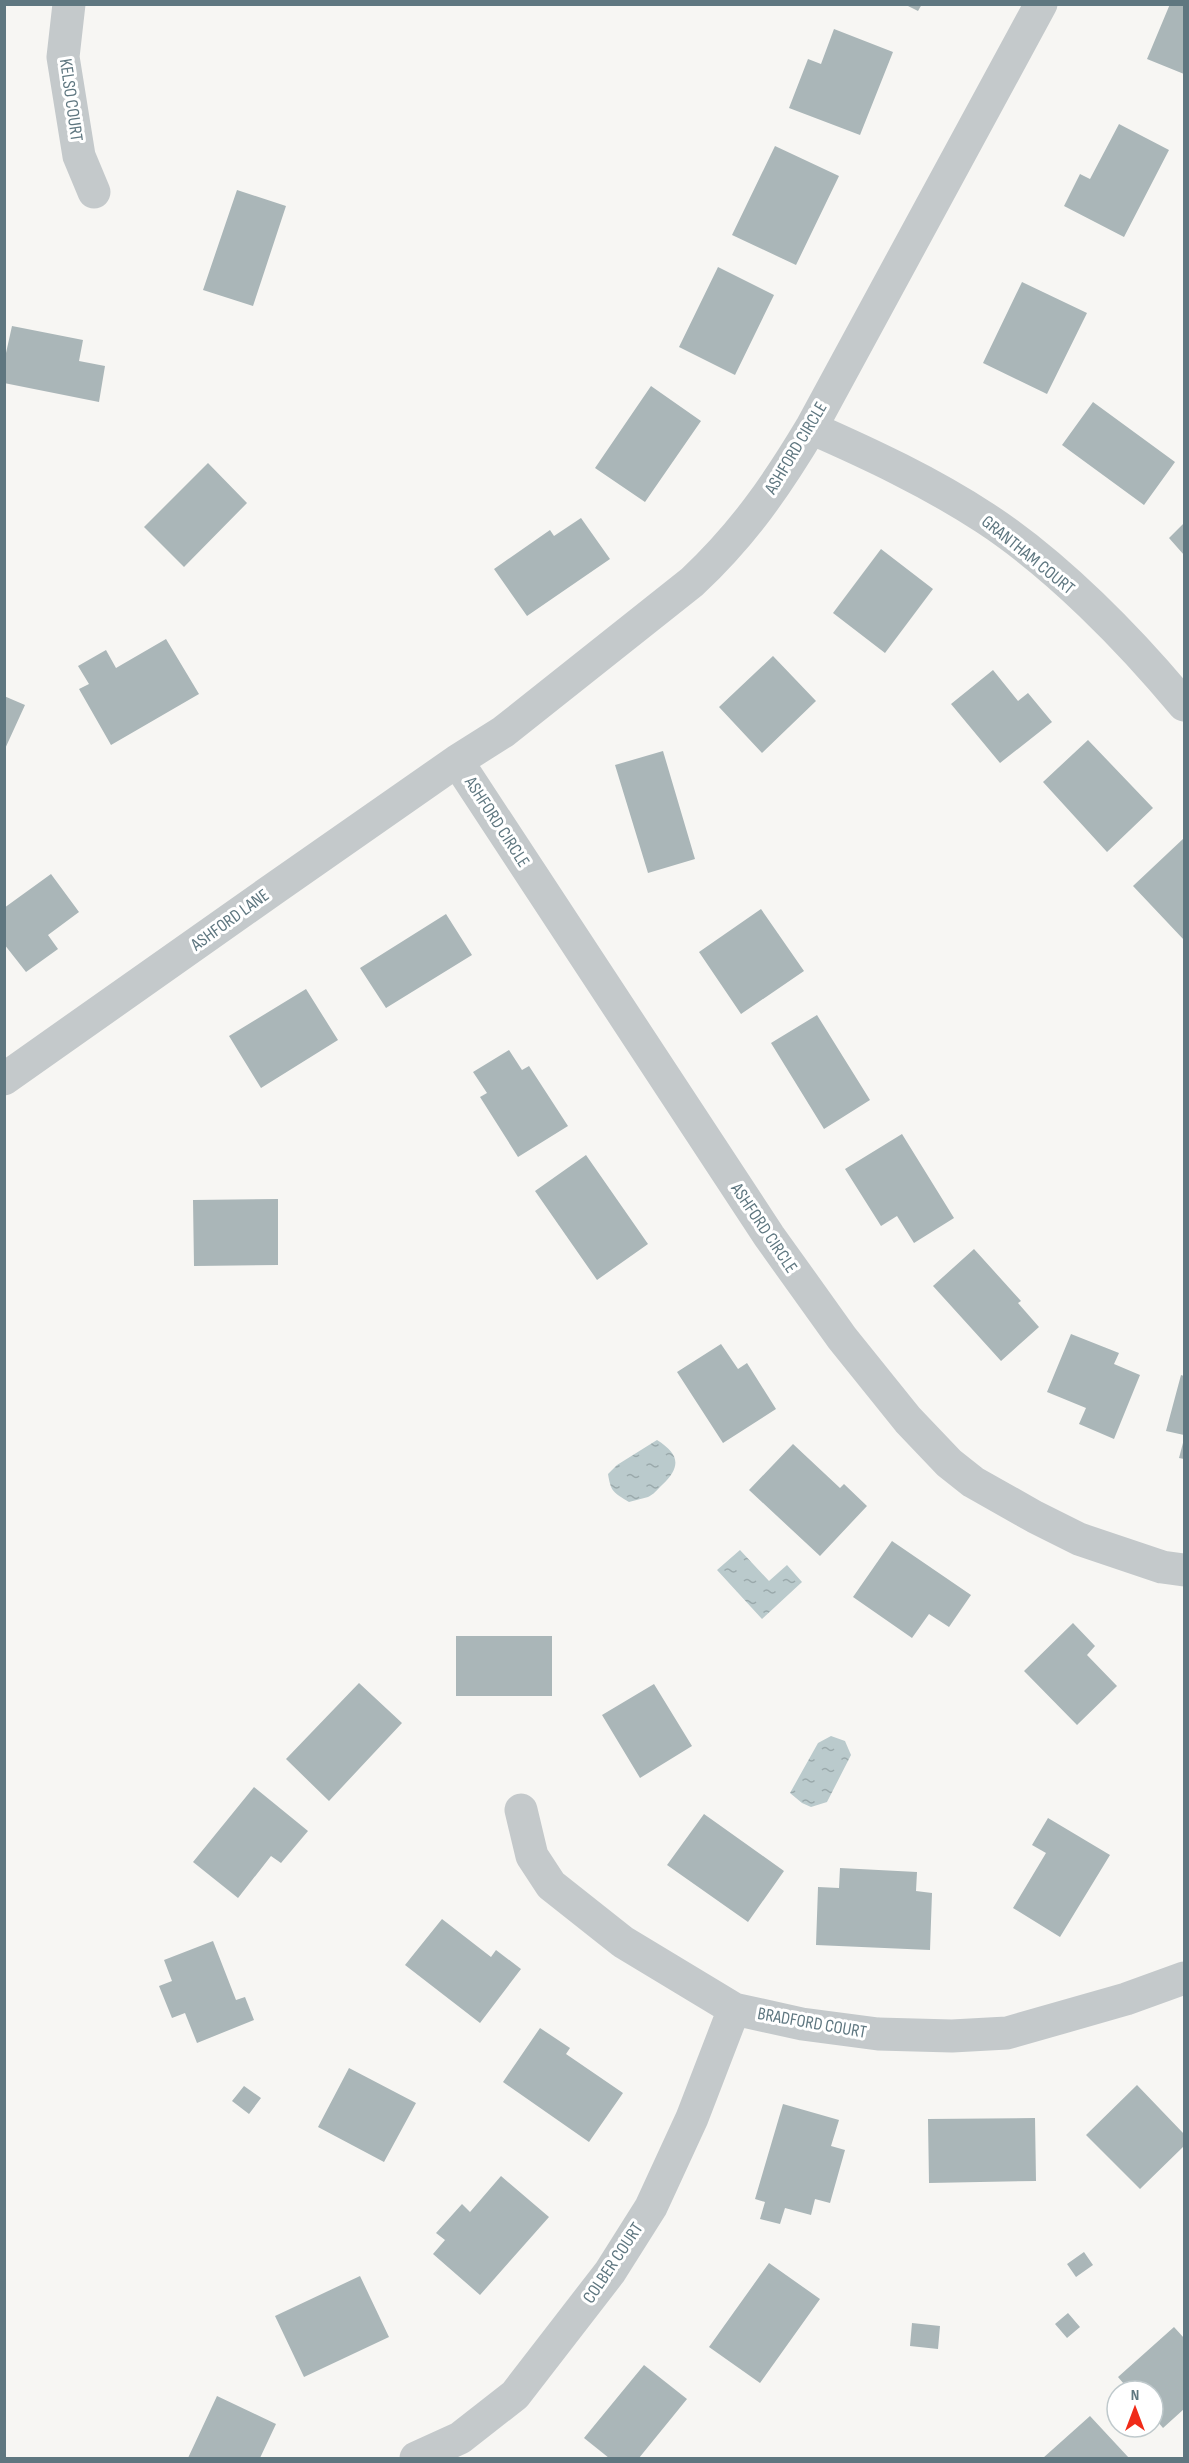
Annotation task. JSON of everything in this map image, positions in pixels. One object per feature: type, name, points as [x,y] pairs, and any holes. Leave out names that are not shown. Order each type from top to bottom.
[{"type":"street","name":"KELSO COURT","points":[[69,4],[63,57],[79,156],[94,192]]},
{"type":"street","name":"ASHFORD CIRCLE","points":[[1041,4],[810,428],[787,468],[750,521],[692,582],[503,732],[457,761],[769,1236],[842,1338],[908,1420],[949,1463],[973,1482],[1035,1517],[1079,1539],[1162,1567],[1185,1570]]},
{"type":"street","name":"GRANTHAM COURT","points":[[810,428],[871,454],[984,518],[1015,539],[1098,613],[1185,705]]},
{"type":"street","name":"ASHFORD LANE","points":[[4,1079],[457,761]]},
{"type":"street","name":"BRADFORD COURT","points":[[521,1810],[532,1856],[550,1885],[623,1942],[734,2009],[802,2024],[878,2034],[952,2036],[1007,2033],[1126,1999],[1185,1978]]},
{"type":"street","name":"COLBER COURT","points":[[416,2458],[460,2438],[515,2395],[610,2272],[651,2207],[692,2118],[734,2009]]},
{"type":"water","points":[[657,1440],[674,1455],[673,1472],[652,1495],[629,1502],[614,1491],[608,1474],[617,1465]]},
{"type":"water","points":[[740,1550],[769,1581],[787,1565],[802,1582],[762,1619],[717,1570]]},
{"type":"water","points":[[831,1736],[845,1741],[851,1755],[827,1802],[811,1807],[790,1793],[818,1743]]},
{"type":"building","points":[[904,4],[922,4],[918,11]]},
{"type":"building","points":[[1170,4],[1184,4],[1184,74],[1147,59]]},
{"type":"building","points":[[834,29],[893,52],[860,135],[789,108],[808,59],[821,64]]},
{"type":"building","points":[[1119,124],[1169,150],[1124,237],[1064,206],[1080,174],[1090,179]]},
{"type":"building","points":[[775,146],[839,176],[796,265],[732,235]]},
{"type":"building","points":[[237,190],[286,206],[253,306],[203,290]]},
{"type":"building","points":[[718,267],[774,295],[735,375],[679,347]]},
{"type":"building","points":[[1022,282],[1087,313],[1047,394],[983,363]]},
{"type":"building","points":[[12,326],[83,340],[79,361],[105,366],[99,402],[4,383],[4,362]]},
{"type":"building","points":[[651,386],[701,421],[645,502],[595,468]]},
{"type":"building","points":[[1093,402],[1175,462],[1144,505],[1062,445]]},
{"type":"building","points":[[208,463],[247,503],[184,567],[144,527]]},
{"type":"building","points":[[581,518],[610,559],[527,616],[494,569],[550,530],[554,536]]},
{"type":"building","points":[[1184,523],[1184,555],[1169,538]]},
{"type":"building","points":[[881,549],[933,589],[885,653],[833,613]]},
{"type":"building","points":[[166,639],[199,694],[111,745],[79,689],[89,684],[78,666],[106,650],[116,668]]},
{"type":"building","points":[[773,656],[816,701],[762,753],[719,707]]},
{"type":"building","points":[[993,670],[1018,701],[1028,693],[1052,722],[1000,763],[951,704]]},
{"type":"building","points":[[4,696],[25,705],[4,751]]},
{"type":"building","points":[[1088,740],[1153,808],[1107,852],[1043,782]]},
{"type":"building","points":[[663,751],[695,859],[648,873],[615,765]]},
{"type":"building","points":[[1184,838],[1184,940],[1133,886]]},
{"type":"building","points":[[51,874],[79,912],[48,935],[58,949],[26,972],[4,944],[4,908]]},
{"type":"building","points":[[761,909],[804,971],[741,1014],[699,952]]},
{"type":"building","points":[[446,914],[472,955],[386,1008],[360,968]]},
{"type":"building","points":[[306,989],[338,1040],[261,1088],[229,1036]]},
{"type":"building","points":[[817,1015],[870,1100],[824,1129],[771,1043]]},
{"type":"building","points":[[509,1050],[522,1070],[529,1066],[568,1126],[518,1157],[480,1097],[487,1093],[473,1072]]},
{"type":"building","points":[[902,1134],[954,1218],[914,1243],[897,1216],[881,1226],[845,1169]]},
{"type":"building","points":[[586,1155],[648,1244],[597,1280],[535,1191]]},
{"type":"building","points":[[278,1199],[278,1265],[194,1266],[193,1200]]},
{"type":"building","points":[[974,1249],[1021,1301],[1018,1303],[1039,1327],[1001,1361],[933,1286]]},
{"type":"building","points":[[1071,1334],[1119,1353],[1114,1364],[1140,1375],[1114,1439],[1079,1424],[1086,1408],[1047,1392]]},
{"type":"building","points":[[721,1344],[738,1369],[747,1363],[776,1409],[723,1443],[677,1372]]},
{"type":"building","points":[[1181,1375],[1184,1376],[1184,1435],[1166,1431]]},
{"type":"building","points":[[1184,1439],[1184,1459],[1179,1458]]},
{"type":"building","points":[[793,1444],[840,1488],[844,1484],[867,1506],[820,1556],[749,1490]]},
{"type":"building","points":[[892,1541],[971,1595],[949,1627],[929,1614],[912,1638],[853,1597]]},
{"type":"building","points":[[1073,1623],[1095,1646],[1087,1655],[1117,1686],[1077,1725],[1024,1671]]},
{"type":"building","points":[[456,1636],[552,1636],[552,1696],[456,1696]]},
{"type":"building","points":[[359,1683],[402,1723],[329,1801],[286,1759]]},
{"type":"building","points":[[654,1684],[692,1746],[640,1778],[602,1715]]},
{"type":"building","points":[[254,1787],[308,1831],[281,1863],[271,1856],[238,1898],[193,1862]]},
{"type":"building","points":[[704,1814],[784,1871],[748,1922],[667,1865]]},
{"type":"building","points":[[1048,1818],[1110,1855],[1060,1937],[1013,1908],[1046,1853],[1032,1845]]},
{"type":"building","points":[[840,1868],[917,1872],[916,1891],[932,1893],[930,1950],[816,1945],[818,1887],[839,1888]]},
{"type":"building","points":[[442,1919],[491,1957],[496,1950],[521,1969],[480,2023],[405,1965]]},
{"type":"building","points":[[213,1941],[236,2000],[245,1997],[254,2020],[197,2043],[185,2013],[172,2018],[159,1986],[172,1981],[164,1960]]},
{"type":"building","points":[[540,2028],[570,2048],[566,2054],[623,2093],[589,2142],[503,2082]]},
{"type":"building","points":[[349,2068],[416,2103],[384,2162],[318,2127]]},
{"type":"building","points":[[1137,2085],[1184,2134],[1184,2146],[1140,2189],[1086,2135]]},
{"type":"building","points":[[244,2086],[261,2098],[249,2114],[232,2101]]},
{"type":"building","points":[[783,2104],[839,2120],[831,2146],[845,2150],[830,2203],[815,2199],[811,2215],[785,2208],[780,2224],[760,2219],[765,2202],[755,2199]]},
{"type":"building","points":[[1035,2118],[1036,2181],[929,2183],[928,2119]]},
{"type":"building","points":[[501,2176],[549,2217],[480,2295],[433,2254],[445,2240],[436,2233],[462,2204],[470,2212]]},
{"type":"building","points":[[1084,2252],[1093,2265],[1076,2277],[1067,2264]]},
{"type":"building","points":[[769,2263],[820,2299],[760,2383],[709,2347]]},
{"type":"building","points":[[360,2276],[389,2337],[304,2377],[275,2316]]},
{"type":"building","points":[[1068,2313],[1080,2327],[1067,2338],[1055,2324]]},
{"type":"building","points":[[912,2323],[940,2326],[938,2349],[910,2346]]},
{"type":"building","points":[[1174,2327],[1184,2338],[1184,2409],[1165,2426],[1165,2379],[1120,2379],[1118,2377]]},
{"type":"building","points":[[644,2365],[687,2399],[639,2458],[609,2458],[584,2438]]},
{"type":"building","points":[[217,2396],[276,2424],[260,2458],[188,2458]]},
{"type":"building","points":[[1090,2416],[1105,2432],[1105,2439],[1111,2439],[1129,2458],[1043,2458]]}]
